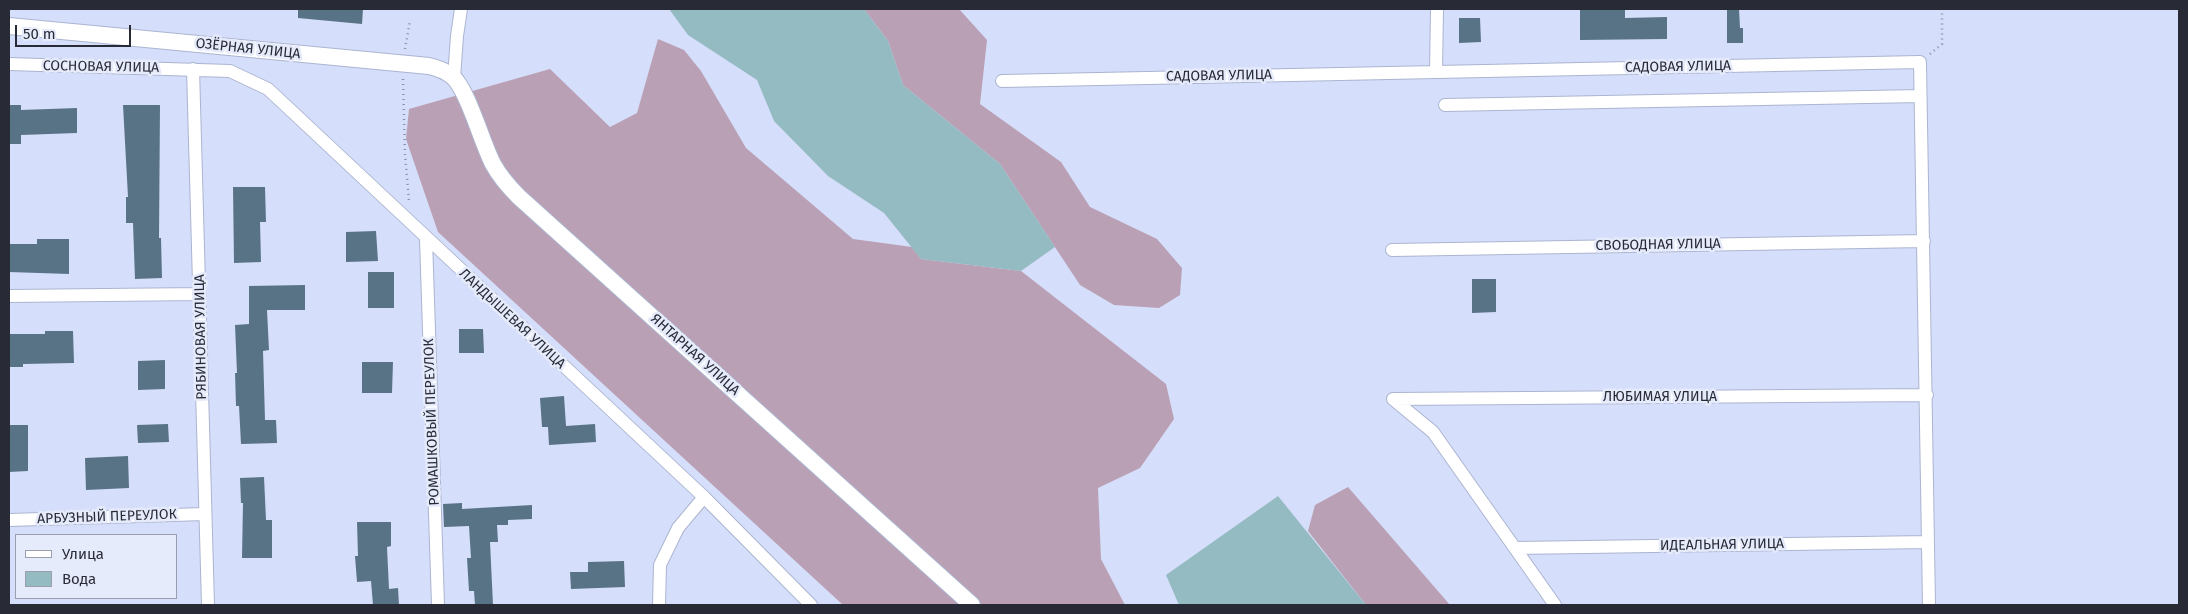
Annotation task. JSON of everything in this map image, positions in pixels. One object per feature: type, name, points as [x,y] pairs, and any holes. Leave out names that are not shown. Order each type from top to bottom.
[{"type":"street","points":[[454,78],[461,9]]},
{"type":"street","points":[[1436,72],[1437,9]]},
{"type":"street","name":"ОЗЁРНАЯ УЛИЦА","points":[[9,26],[403,64],[442,70],[454,78]]},
{"type":"street","points":[[1920,62],[1929,605]]},
{"type":"street","name":"САДОВАЯ УЛИЦА","points":[[1002,81],[1920,62]]},
{"type":"street","name":"СОСНОВАЯ УЛИЦА","points":[[9,64],[193,69]]},
{"type":"street","name":"ЛАНДЫШЕВАЯ УЛИЦА","points":[[193,69],[230,71],[268,89],[411,225],[704,497],[811,605]]},
{"type":"street","name":"РЯБИНОВАЯ УЛИЦА","points":[[193,69],[208,605]]},
{"type":"street","name":"ЯНТАРНАЯ УЛИЦА","points":[[454,78],[462,90],[493,164],[503,180],[519,197],[972,605]]},
{"type":"street","points":[[1445,105],[1920,96]]},
{"type":"street","name":"РОМАШКОВЫЙ ПЕРЕУЛОК","points":[[426,239],[438,605]]},
{"type":"street","name":"СВОБОДНАЯ УЛИЦА","points":[[1392,250],[1924,241]]},
{"type":"street","points":[[9,296],[200,294]]},
{"type":"street","name":"ЛЮБИМАЯ УЛИЦА","points":[[1516,548],[1433,432],[1393,399],[1927,395]]},
{"type":"street","points":[[659,605],[660,564],[678,528],[704,497]]},
{"type":"street","name":"АРБУЗНЫЙ ПЕРЕУЛОК","points":[[9,520],[205,514]]},
{"type":"street","name":"ИДЕАЛЬНАЯ УЛИЦА","points":[[1516,548],[1928,542]]},
{"type":"street","points":[[1516,548],[1555,605]]},
{"type":"path","points":[[1920,62],[1942,44],[1942,9]]},
{"type":"path","points":[[410,21],[403,64],[405,154],[411,225]]},
{"type":"shaded area","points":[[864,9],[959,9],[987,40],[980,104],[1061,162],[1090,207],[1157,239],[1182,268],[1180,295],[1159,308],[1114,305],[1080,285],[1000,164],[903,85],[888,41]]},
{"type":"shaded area","points":[[658,39],[684,50],[701,71],[746,148],[853,239],[912,247],[921,259],[1021,271],[1166,384],[1174,419],[1140,468],[1098,488],[1101,559],[1125,605],[843,605],[438,232],[406,139],[409,109],[550,69],[610,127],[637,113]]},
{"type":"shaded area","points":[[1348,487],[1450,605],[1366,605],[1308,531],[1315,505]]},
{"type":"water","points":[[669,9],[864,9],[888,41],[903,85],[1000,164],[1055,247],[1021,271],[921,259],[884,213],[828,176],[774,121],[757,80],[688,35]]},
{"type":"water","points":[[1278,496],[1366,605],[1179,605],[1166,575]]},
{"type":"building","points":[[298,9],[363,9],[362,24],[298,18]]},
{"type":"building","points":[[1580,9],[1625,9],[1625,18],[1667,17],[1667,39],[1580,40]]},
{"type":"building","points":[[1727,9],[1739,9],[1740,28],[1743,28],[1743,43],[1727,43]]},
{"type":"building","points":[[1459,18],[1480,18],[1481,42],[1459,43]]},
{"type":"building","points":[[9,105],[21,105],[21,110],[77,108],[77,133],[21,135],[21,144],[9,144]]},
{"type":"building","points":[[123,105],[160,105],[159,238],[161,238],[162,278],[135,279],[133,223],[126,223],[126,197],[128,197]]},
{"type":"building","points":[[233,187],[265,187],[266,222],[260,222],[261,262],[234,263]]},
{"type":"building","points":[[376,231],[378,261],[346,262],[346,232]]},
{"type":"building","points":[[37,239],[69,239],[69,274],[9,272],[9,244],[37,244]]},
{"type":"building","points":[[368,272],[394,272],[394,308],[368,308]]},
{"type":"building","points":[[1472,279],[1496,279],[1496,312],[1472,313]]},
{"type":"building","points":[[305,285],[305,310],[267,310],[269,350],[263,351],[265,420],[276,420],[277,443],[241,444],[239,406],[236,406],[235,325],[249,324],[249,286]]},
{"type":"building","points":[[459,329],[483,329],[484,353],[459,353]]},
{"type":"building","points":[[45,331],[73,331],[74,363],[23,364],[23,367],[9,367],[9,334],[45,334]]},
{"type":"building","points":[[165,360],[165,389],[138,390],[138,361]]},
{"type":"building","points":[[362,362],[393,362],[392,393],[362,393]]},
{"type":"building","points":[[564,396],[566,426],[595,424],[596,442],[549,445],[548,427],[542,427],[540,398]]},
{"type":"building","points":[[168,424],[169,442],[138,443],[137,425]]},
{"type":"building","points":[[9,425],[28,425],[28,471],[9,472]]},
{"type":"building","points":[[128,456],[129,488],[86,490],[85,458]]},
{"type":"building","points":[[264,477],[266,520],[272,520],[272,558],[242,558],[243,503],[241,503],[240,478]]},
{"type":"building","points":[[462,503],[462,509],[532,505],[532,519],[508,520],[508,525],[497,525],[498,542],[490,542],[493,605],[475,605],[474,591],[469,591],[467,558],[471,558],[469,526],[444,527],[443,504]]},
{"type":"building","points":[[357,522],[391,522],[391,546],[387,547],[389,589],[398,588],[399,605],[373,605],[371,581],[357,582],[355,556],[358,556]]},
{"type":"building","points":[[624,561],[625,587],[571,589],[570,572],[588,572],[588,562]]}]
